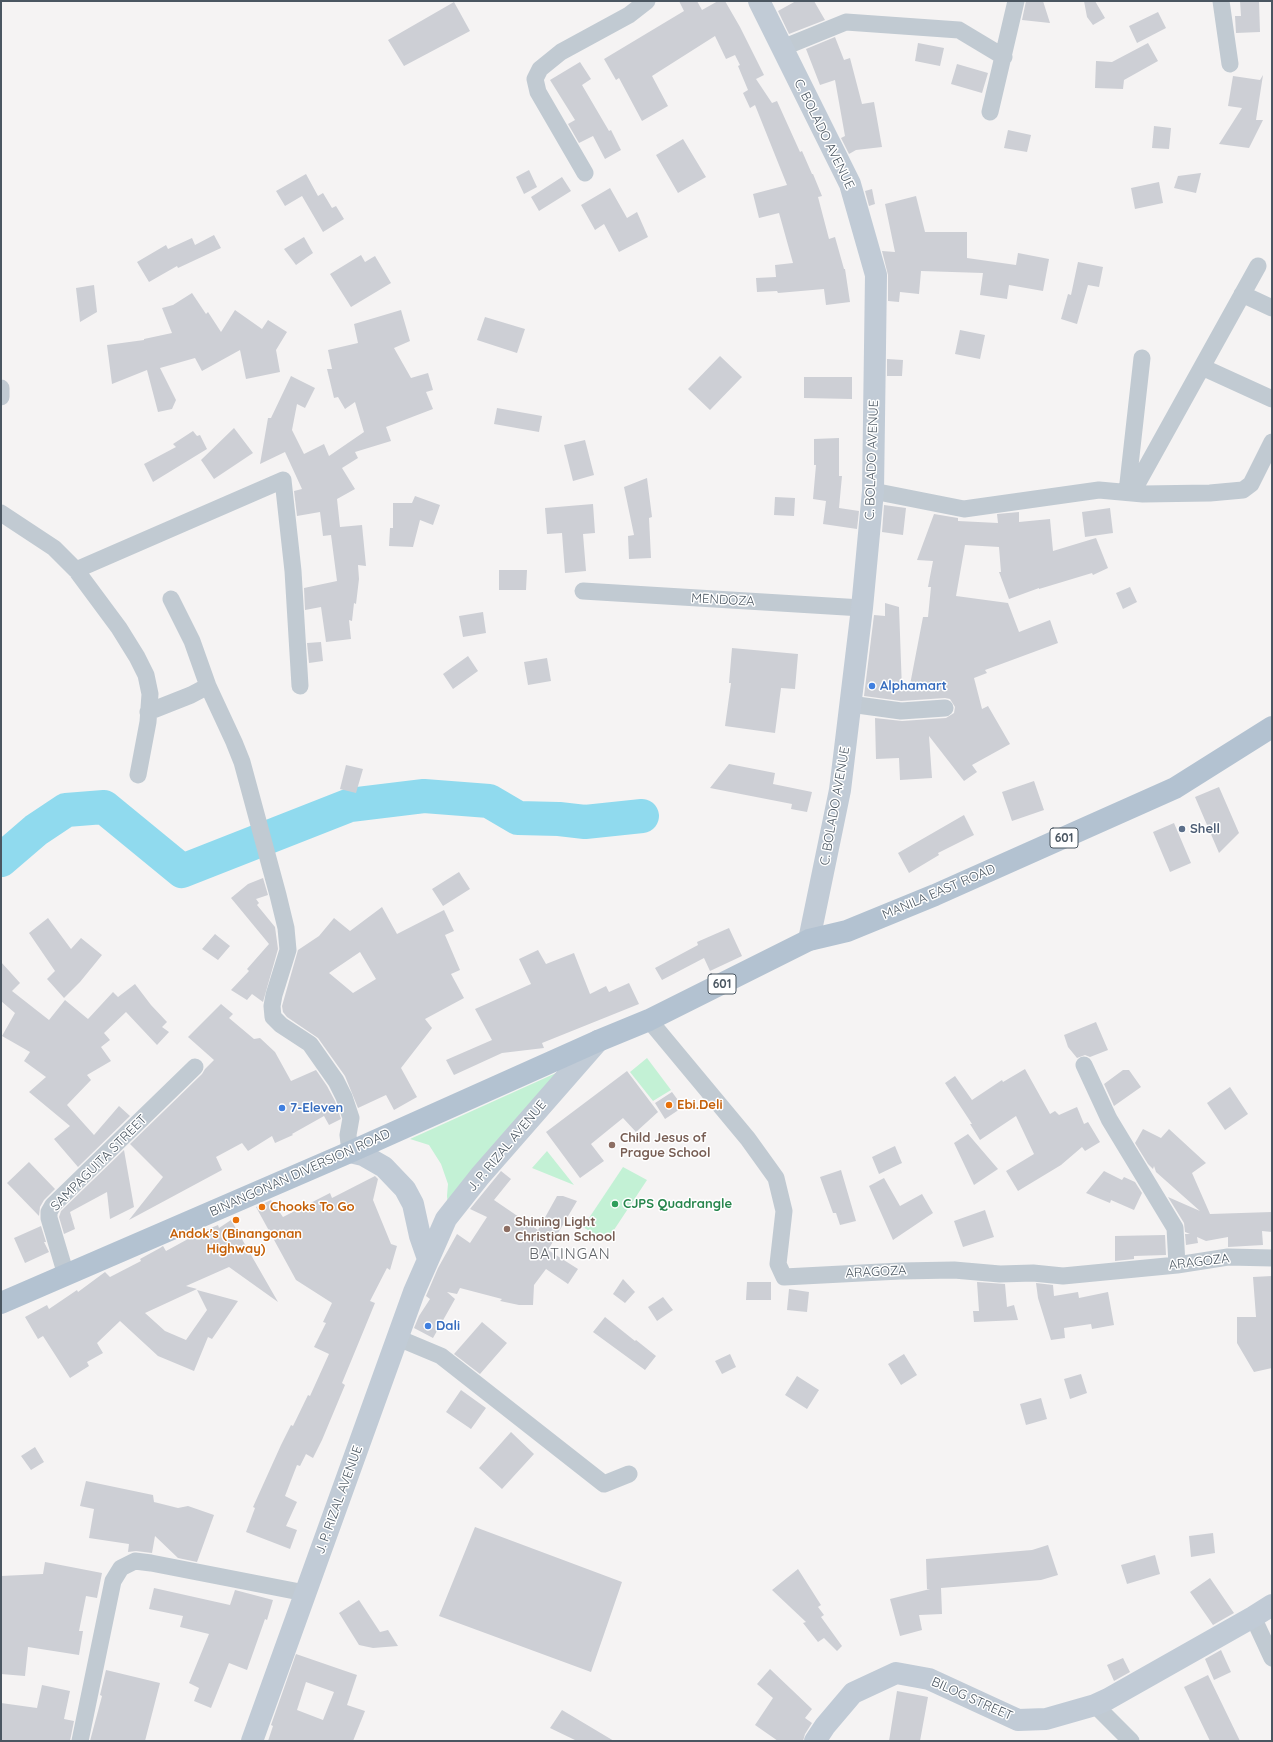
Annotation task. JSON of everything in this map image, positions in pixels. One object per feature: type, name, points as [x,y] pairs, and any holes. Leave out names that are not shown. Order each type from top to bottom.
[{"type":"main road","name":"MANILA EAST ROAD","points":[[598,1041],[649,1020],[809,940],[847,931],[935,895],[1175,788],[1272,727]]},
{"type":"main road","name":"BINANGONAN DIVERSION ROAD","points":[[1,1303],[350,1152],[598,1041]]},
{"type":"street","points":[[585,173],[538,92],[535,79],[540,69],[561,52],[629,15],[647,1]]},
{"type":"street","name":"C. BOLADO AVENUE","points":[[759,1],[850,184],[876,275],[873,491],[862,608],[840,790],[809,940]]},
{"type":"street","points":[[990,112],[1016,1]]},
{"type":"street","points":[[1221,1],[1230,64]]},
{"type":"street","points":[[782,48],[846,22],[959,30],[1004,57]]},
{"type":"street","points":[[1130,492],[1258,266]]},
{"type":"street","points":[[1242,294],[1272,308]]},
{"type":"street","points":[[1130,492],[1142,358]]},
{"type":"street","points":[[1202,367],[1272,400]]},
{"type":"street","points":[[1,388],[1,397]]},
{"type":"street","points":[[873,491],[964,509],[1099,490],[1210,493],[1243,490],[1251,484],[1272,442]]},
{"type":"street","points":[[76,570],[283,480],[293,571],[300,686]]},
{"type":"street","points":[[1,513],[54,548],[76,570],[119,628],[137,656],[147,681],[150,694],[138,774]]},
{"type":"street","name":"MENDOZA","points":[[583,592],[862,608]]},
{"type":"street","points":[[171,599],[192,641],[208,686],[242,762],[286,928],[288,950],[274,995],[272,1006],[273,1017],[281,1025],[310,1044],[336,1081],[344,1097],[351,1118],[348,1135],[350,1152],[363,1155],[384,1167],[405,1189],[413,1204],[420,1236],[428,1259]]},
{"type":"street","points":[[148,712],[191,695],[208,686]]},
{"type":"street","points":[[850,704],[901,711],[945,708]]},
{"type":"street","name":"ARAGOZA","points":[[649,1020],[748,1138],[776,1178],[784,1212],[778,1264],[784,1277],[900,1271],[954,1270],[1000,1274],[1033,1273],[1063,1276],[1177,1265],[1228,1257],[1272,1258]]},
{"type":"street","name":"J. P. RIZAL AVENUE","points":[[252,1741],[398,1338],[428,1259],[446,1219],[480,1176],[598,1041]]},
{"type":"street","points":[[1084,1065],[1109,1119],[1175,1228],[1177,1265]]},
{"type":"street","name":"SAMPAGUITA STREET","points":[[66,1275],[49,1218],[49,1212],[53,1205],[195,1067]]},
{"type":"street","points":[[398,1338],[441,1356],[604,1484],[630,1474]]},
{"type":"street","points":[[80,1741],[113,1581],[121,1568],[135,1561],[151,1563],[305,1593]]},
{"type":"street","name":"BILOG STREET","points":[[815,1741],[825,1726],[853,1693],[896,1673],[929,1679],[1018,1720],[1046,1719],[1095,1705],[1272,1605]]},
{"type":"street","points":[[1253,1617],[1272,1658]]},
{"type":"street","points":[[1095,1705],[1132,1741]]},
{"type":"green space","points":[[647,1058],[671,1090],[653,1101],[630,1072]]},
{"type":"green space","points":[[576,1064],[449,1215],[447,1196],[448,1184],[441,1164],[429,1145],[410,1139]]},
{"type":"green space","points":[[547,1151],[574,1185],[532,1168]]},
{"type":"green space","name":"CJPS Quadrangle","points":[[623,1167],[647,1180],[606,1242],[583,1227]]},
{"type":"building","points":[[679,1],[697,1],[702,10],[718,1],[725,1],[740,27],[764,75],[756,79],[772,103],[777,101],[800,152],[802,151],[813,174],[822,196],[818,197],[829,239],[835,237],[845,269],[850,302],[826,305],[824,289],[778,293],[777,291],[757,292],[756,278],[776,277],[775,265],[793,263],[779,213],[759,218],[753,194],[787,185],[755,105],[750,108],[743,93],[748,90],[738,66],[740,65],[735,55],[726,59],[715,36],[652,76],[668,106],[642,121],[619,78],[616,80],[604,59],[684,11]]},
{"type":"building","points":[[796,1],[814,1],[825,20],[789,34],[778,11]]},
{"type":"building","points":[[1026,1],[1043,1],[1050,23],[1022,20]]},
{"type":"building","points":[[1084,1],[1095,1],[1105,18],[1093,25],[1087,17]]},
{"type":"building","points":[[1240,1],[1259,1],[1260,32],[1236,33],[1235,16],[1241,16]]},
{"type":"building","points":[[454,2],[470,31],[404,66],[388,40]]},
{"type":"building","points":[[1158,12],[1166,28],[1137,43],[1129,26]]},
{"type":"building","points":[[835,37],[844,60],[850,58],[862,104],[874,102],[882,147],[856,150],[849,154],[841,138],[845,136],[835,80],[820,85],[806,49]]},
{"type":"building","points":[[918,43],[944,48],[940,66],[915,61]]},
{"type":"building","points":[[1148,43],[1158,61],[1124,80],[1123,89],[1095,88],[1096,61],[1112,62]]},
{"type":"building","points":[[580,62],[591,79],[582,85],[609,131],[611,130],[621,150],[605,159],[593,136],[579,143],[568,124],[575,120],[550,80]]},
{"type":"building","points":[[957,64],[988,73],[982,93],[951,84]]},
{"type":"building","points":[[1263,75],[1256,120],[1263,120],[1249,148],[1219,144],[1242,108],[1228,106],[1233,76],[1260,80]]},
{"type":"building","points":[[1154,126],[1171,128],[1169,149],[1152,148]]},
{"type":"building","points":[[1008,130],[1031,135],[1027,152],[1004,148]]},
{"type":"building","points":[[683,139],[706,177],[678,193],[656,155]]},
{"type":"building","points":[[529,170],[537,187],[524,194],[516,177]]},
{"type":"building","points":[[1201,173],[1196,193],[1174,188],[1178,176]]},
{"type":"building","points":[[306,174],[318,196],[323,193],[332,208],[336,206],[344,219],[323,232],[302,196],[285,206],[276,191]]},
{"type":"building","points":[[562,177],[571,191],[539,211],[531,197]]},
{"type":"building","points":[[1159,182],[1163,203],[1135,209],[1131,188]]},
{"type":"building","points":[[610,188],[627,218],[637,212],[648,237],[619,252],[604,224],[595,230],[581,205]]},
{"type":"building","points":[[872,189],[875,204],[869,206],[865,191]]},
{"type":"building","points":[[916,196],[925,232],[967,232],[967,258],[1016,265],[1018,253],[1049,259],[1043,291],[1009,285],[1007,299],[980,295],[983,273],[921,271],[919,294],[900,292],[899,302],[888,301],[888,275],[882,251],[895,252],[885,204]]},
{"type":"building","points":[[214,235],[221,248],[178,268],[177,266],[149,282],[137,262],[166,245],[168,249],[192,238],[195,245]]},
{"type":"building","points":[[304,237],[313,253],[296,265],[284,249]]},
{"type":"building","points":[[361,255],[365,262],[375,256],[391,283],[351,307],[330,274]]},
{"type":"building","points":[[1078,262],[1103,267],[1099,287],[1088,285],[1077,324],[1061,319],[1068,294],[1071,295]]},
{"type":"building","points":[[94,285],[97,312],[80,322],[76,288]]},
{"type":"building","points":[[192,293],[206,314],[208,312],[221,332],[235,310],[262,329],[268,320],[287,332],[276,350],[280,372],[246,379],[240,350],[202,371],[195,358],[160,368],[176,400],[172,409],[158,412],[147,370],[112,384],[107,345],[144,340],[172,333],[162,308],[173,305]]},
{"type":"building","points":[[401,310],[410,341],[394,348],[411,378],[428,373],[433,390],[426,392],[433,409],[386,427],[391,441],[355,452],[358,458],[342,468],[355,489],[337,499],[340,527],[362,525],[366,566],[358,565],[359,579],[356,604],[354,603],[352,621],[349,620],[351,639],[326,642],[321,607],[305,610],[304,588],[337,581],[331,535],[323,536],[320,512],[297,516],[294,491],[302,489],[285,452],[260,464],[268,418],[271,418],[291,376],[315,388],[305,408],[297,404],[292,430],[304,454],[324,444],[329,456],[364,432],[355,402],[345,409],[338,397],[334,398],[327,369],[332,369],[328,350],[358,343],[354,324]]},
{"type":"building","points":[[485,317],[525,329],[517,353],[477,340]]},
{"type":"building","points":[[960,330],[985,335],[980,359],[955,354]]},
{"type":"building","points":[[720,356],[742,377],[710,410],[688,389]]},
{"type":"building","points":[[887,359],[903,360],[902,376],[887,376]]},
{"type":"building","points":[[804,377],[852,377],[852,399],[804,398]]},
{"type":"building","points":[[497,408],[542,416],[539,432],[494,424]]},
{"type":"building","points":[[234,428],[253,453],[214,479],[201,460]]},
{"type":"building","points":[[193,431],[197,436],[200,435],[207,449],[153,482],[144,464],[176,447],[173,444]]},
{"type":"building","points":[[839,438],[839,476],[842,476],[839,508],[859,511],[857,529],[823,524],[826,501],[813,499],[816,465],[814,465],[814,439]]},
{"type":"building","points":[[585,440],[594,475],[573,481],[564,445]]},
{"type":"building","points":[[647,478],[652,517],[649,518],[651,558],[629,559],[628,536],[634,535],[624,487]]},
{"type":"building","points":[[415,496],[440,505],[433,525],[420,520],[413,547],[389,546],[390,528],[393,528],[393,503],[412,503]]},
{"type":"building","points":[[775,497],[795,498],[794,516],[774,515]]},
{"type":"building","points":[[593,504],[595,533],[583,534],[586,571],[565,573],[562,533],[547,534],[545,508]]},
{"type":"building","points":[[884,505],[906,508],[903,535],[882,532]]},
{"type":"building","points":[[1110,508],[1113,533],[1085,537],[1082,512]]},
{"type":"building","points":[[1019,512],[1019,522],[1050,519],[1053,551],[1096,538],[1108,568],[1093,575],[1092,573],[1039,588],[1009,599],[999,572],[1001,572],[999,547],[965,545],[956,596],[1008,603],[1019,632],[1050,620],[1058,643],[985,670],[987,673],[974,678],[982,709],[988,706],[1010,744],[972,765],[977,772],[964,781],[929,736],[932,778],[900,780],[899,758],[876,759],[875,718],[902,721],[946,718],[954,713],[955,707],[950,699],[945,698],[901,701],[864,696],[874,615],[885,616],[885,603],[899,607],[902,690],[909,690],[923,617],[928,617],[931,587],[928,587],[933,561],[917,560],[934,514],[958,518],[958,521],[998,523],[997,514]]},
{"type":"building","points":[[499,570],[527,570],[526,590],[499,590]]},
{"type":"building","points":[[1130,587],[1137,602],[1123,609],[1116,593]]},
{"type":"building","points":[[483,612],[486,633],[463,637],[459,616]]},
{"type":"building","points":[[321,642],[323,661],[309,663],[307,643]]},
{"type":"building","points":[[732,648],[798,654],[795,689],[781,688],[775,733],[725,726],[731,683],[729,683]]},
{"type":"building","points":[[468,656],[478,671],[453,689],[443,674]]},
{"type":"building","points":[[547,658],[551,681],[528,685],[524,662]]},
{"type":"building","points":[[729,764],[775,773],[773,784],[812,792],[807,812],[791,809],[792,804],[710,788]]},
{"type":"building","points":[[346,765],[363,769],[356,793],[340,789]]},
{"type":"building","points":[[1034,781],[1044,810],[1012,821],[1002,792]]},
{"type":"building","points":[[1219,787],[1239,833],[1219,853],[1195,797]]},
{"type":"building","points":[[964,815],[974,835],[938,853],[939,855],[909,873],[898,853]]},
{"type":"building","points":[[1174,823],[1191,863],[1170,872],[1153,832]]},
{"type":"building","points":[[459,872],[470,889],[443,906],[432,889]]},
{"type":"building","points":[[263,878],[268,895],[256,899],[259,903],[257,905],[275,927],[278,949],[263,1002],[252,994],[247,1000],[231,990],[249,971],[247,969],[269,944],[231,898],[248,884]]},
{"type":"building","points":[[382,907],[397,934],[444,910],[454,931],[445,935],[460,970],[451,974],[464,998],[425,1019],[432,1028],[401,1068],[417,1097],[394,1110],[386,1095],[358,1108],[345,1076],[318,1038],[287,1017],[283,1012],[282,1006],[298,950],[319,936],[334,918],[350,931]],"holes":[[[360,952],[376,979],[353,993],[329,973]]]},
{"type":"building","points":[[48,918],[71,949],[81,938],[102,955],[80,982],[64,998],[47,979],[55,971],[29,933]]},
{"type":"building","points":[[729,928],[742,956],[710,971],[704,958],[662,980],[655,968],[698,945],[697,942]]},
{"type":"building","points":[[215,934],[230,946],[218,960],[202,949]]},
{"type":"building","points":[[538,950],[546,964],[574,953],[590,994],[606,986],[609,992],[629,983],[639,1004],[542,1043],[544,1048],[502,1053],[454,1075],[446,1060],[492,1040],[475,1009],[531,984],[519,959]]},
{"type":"building","points":[[1,962],[20,983],[12,991],[49,1020],[65,1000],[88,1019],[113,992],[118,997],[135,984],[151,1005],[167,1022],[162,1027],[169,1032],[157,1045],[126,1012],[104,1033],[110,1040],[101,1047],[111,1061],[87,1075],[91,1080],[67,1105],[94,1135],[119,1106],[130,1116],[78,1167],[54,1139],[70,1126],[29,1092],[46,1077],[24,1061],[30,1052],[2,1036],[15,1013],[1,1001]]},
{"type":"building","points":[[221,1004],[233,1014],[229,1018],[254,1039],[260,1038],[275,1052],[291,1081],[316,1070],[335,1101],[341,1119],[329,1125],[324,1116],[292,1134],[293,1135],[275,1143],[272,1136],[248,1151],[242,1143],[216,1157],[222,1170],[129,1220],[163,1177],[130,1144],[202,1074],[214,1060],[188,1037]]},
{"type":"building","points":[[1096,1022],[1108,1050],[1090,1057],[1085,1055],[1077,1058],[1068,1047],[1064,1035]]},
{"type":"building","points":[[1025,1069],[1050,1114],[1055,1111],[1059,1115],[1077,1107],[1084,1124],[1088,1122],[1100,1142],[1085,1151],[1082,1147],[1061,1165],[1018,1191],[1006,1171],[1034,1154],[1016,1116],[980,1140],[970,1124],[972,1124],[945,1083],[955,1076],[972,1100],[1002,1080],[1003,1082]]},
{"type":"building","points":[[1123,1070],[1129,1070],[1141,1087],[1114,1106],[1104,1084]]},
{"type":"building","points":[[627,1071],[658,1112],[636,1132],[623,1118],[591,1144],[604,1161],[580,1178],[546,1132]]},
{"type":"building","points":[[1230,1087],[1248,1114],[1225,1130],[1207,1103]]},
{"type":"building","name":"Ebi.Deli","points":[[672,1092],[683,1107],[665,1119],[655,1103]]},
{"type":"building","points":[[1143,1129],[1161,1138],[1169,1129],[1206,1163],[1192,1173],[1210,1214],[1272,1212],[1272,1232],[1262,1231],[1263,1245],[1228,1247],[1228,1237],[1206,1241],[1197,1237],[1198,1243],[1186,1245],[1185,1234],[1190,1234],[1185,1232],[1184,1223],[1168,1197],[1200,1211],[1156,1172],[1154,1166],[1153,1169],[1148,1164],[1135,1143]]},
{"type":"building","points":[[968,1134],[998,1169],[974,1185],[954,1143]]},
{"type":"building","points":[[895,1146],[902,1163],[879,1174],[872,1157]]},
{"type":"building","points":[[124,1150],[134,1207],[110,1219],[107,1192],[70,1212],[75,1229],[64,1234],[59,1217],[61,1211]]},
{"type":"building","points":[[29,1162],[55,1189],[44,1200],[40,1207],[39,1216],[7,1183]]},
{"type":"building","points":[[841,1170],[856,1221],[840,1225],[836,1213],[833,1213],[820,1177]]},
{"type":"building","points":[[501,1171],[511,1179],[494,1200],[538,1230],[557,1196],[563,1196],[577,1201],[548,1250],[578,1269],[568,1284],[546,1269],[534,1285],[533,1305],[519,1305],[500,1301],[502,1299],[460,1288],[457,1294],[447,1292],[455,1299],[433,1338],[414,1328],[419,1316],[430,1299],[426,1296],[438,1268],[457,1234],[470,1243],[487,1217],[470,1209]]},
{"type":"building","points":[[1104,1171],[1122,1180],[1124,1177],[1135,1182],[1142,1193],[1134,1210],[1111,1200],[1110,1203],[1086,1193]]},
{"type":"building","points":[[375,1176],[378,1179],[373,1200],[391,1244],[397,1246],[390,1270],[387,1268],[370,1301],[375,1303],[342,1383],[345,1385],[322,1440],[313,1458],[306,1454],[300,1466],[297,1465],[285,1496],[297,1502],[286,1526],[297,1530],[290,1549],[246,1532],[255,1508],[253,1507],[281,1445],[291,1425],[293,1426],[308,1395],[310,1396],[329,1354],[314,1347],[326,1323],[323,1322],[332,1303],[296,1280],[256,1207],[271,1200],[283,1217],[330,1193],[332,1198]]},
{"type":"building","points":[[884,1178],[900,1206],[922,1194],[933,1213],[893,1240],[869,1186]]},
{"type":"building","points":[[985,1210],[994,1237],[963,1247],[954,1221]]},
{"type":"building","points":[[231,1220],[278,1302],[229,1267],[186,1286],[197,1289],[145,1313],[165,1331],[186,1340],[207,1310],[197,1290],[238,1301],[212,1339],[208,1337],[194,1371],[158,1356],[120,1321],[97,1343],[103,1353],[87,1362],[89,1366],[70,1378],[43,1336],[38,1339],[25,1317],[47,1305],[49,1309],[77,1290],[78,1292],[105,1272],[110,1277],[141,1261],[140,1259],[163,1246],[166,1251],[199,1233],[218,1225],[219,1228]]},
{"type":"building","points":[[41,1226],[46,1242],[44,1242],[49,1252],[25,1263],[14,1238]]},
{"type":"building","points":[[1165,1235],[1166,1255],[1134,1256],[1134,1259],[1115,1261],[1115,1236]]},
{"type":"building","points":[[1272,1276],[1272,1368],[1254,1372],[1237,1343],[1237,1317],[1256,1317],[1253,1277]]},
{"type":"building","points":[[623,1279],[635,1292],[625,1303],[613,1294]]},
{"type":"building","points":[[747,1282],[771,1282],[771,1300],[746,1300]]},
{"type":"building","points":[[977,1282],[1005,1284],[1007,1307],[1014,1305],[1018,1320],[974,1322],[973,1311],[979,1311]]},
{"type":"building","points":[[1036,1283],[1053,1285],[1054,1296],[1078,1292],[1079,1298],[1108,1292],[1114,1325],[1092,1329],[1091,1324],[1064,1328],[1065,1338],[1051,1340],[1038,1298]]},
{"type":"building","points":[[789,1289],[809,1292],[807,1312],[787,1310]]},
{"type":"building","points":[[663,1297],[673,1310],[657,1321],[648,1307]]},
{"type":"building","points":[[605,1317],[656,1356],[645,1370],[593,1332]]},
{"type":"building","points":[[482,1322],[507,1343],[480,1374],[454,1354]]},
{"type":"building","points":[[730,1354],[736,1367],[722,1374],[715,1361]]},
{"type":"building","points":[[904,1354],[917,1375],[901,1385],[888,1364]]},
{"type":"building","points":[[1081,1374],[1087,1393],[1070,1399],[1064,1379]]},
{"type":"building","points":[[797,1376],[819,1390],[807,1409],[785,1395]]},
{"type":"building","points":[[461,1390],[486,1408],[471,1429],[446,1412]]},
{"type":"building","points":[[1041,1398],[1047,1419],[1026,1425],[1020,1404]]},
{"type":"building","points":[[511,1432],[534,1454],[502,1489],[479,1468]]},
{"type":"building","points":[[35,1447],[44,1462],[31,1470],[21,1456]]},
{"type":"building","points":[[86,1481],[153,1495],[154,1502],[178,1508],[188,1506],[214,1515],[197,1562],[178,1558],[155,1536],[152,1553],[136,1551],[128,1552],[129,1544],[89,1538],[94,1509],[80,1506]]},
{"type":"building","points":[[475,1527],[622,1582],[591,1672],[439,1616]]},
{"type":"building","points":[[1213,1533],[1215,1553],[1191,1557],[1189,1536]]},
{"type":"building","points":[[1048,1545],[1058,1575],[1041,1580],[941,1588],[942,1614],[919,1615],[922,1630],[900,1636],[890,1599],[930,1589],[927,1589],[926,1559],[1032,1550]]},
{"type":"building","points":[[1155,1555],[1160,1574],[1127,1584],[1121,1565]]},
{"type":"building","points":[[45,1562],[102,1573],[97,1598],[86,1596],[79,1631],[83,1631],[79,1655],[28,1647],[25,1676],[1,1674],[1,1576],[43,1574]]},
{"type":"building","points":[[798,1569],[821,1605],[818,1607],[824,1615],[821,1617],[842,1646],[837,1651],[824,1638],[818,1642],[803,1623],[806,1622],[772,1590]]},
{"type":"building","points":[[1210,1578],[1234,1613],[1213,1625],[1190,1592]]},
{"type":"building","points":[[154,1588],[230,1605],[235,1590],[273,1600],[267,1620],[265,1619],[247,1670],[229,1663],[211,1708],[194,1701],[199,1688],[189,1683],[209,1634],[180,1627],[183,1616],[149,1609]]},
{"type":"building","points":[[359,1600],[380,1632],[388,1630],[398,1646],[373,1648],[359,1645],[339,1613]]},
{"type":"building","points":[[1221,1650],[1231,1672],[1214,1680],[1205,1659]]},
{"type":"building","points":[[296,1654],[357,1675],[347,1705],[365,1711],[353,1741],[268,1741],[273,1726],[271,1725]],"holes":[[[306,1682],[334,1692],[323,1720],[297,1710]]]},
{"type":"building","points":[[1123,1658],[1130,1672],[1114,1681],[1107,1665]]},
{"type":"building","points":[[770,1669],[812,1709],[805,1718],[812,1723],[805,1734],[803,1741],[778,1741],[755,1725],[773,1698],[757,1684]]},
{"type":"building","points":[[106,1670],[160,1683],[145,1741],[90,1741],[102,1696],[100,1695]]},
{"type":"building","points":[[1208,1675],[1240,1741],[1210,1741],[1184,1687]]},
{"type":"building","points":[[42,1685],[70,1691],[64,1719],[74,1721],[70,1741],[1,1741],[1,1703],[37,1708]]},
{"type":"building","points":[[897,1691],[928,1697],[920,1741],[889,1741]]},
{"type":"building","points":[[562,1710],[614,1741],[577,1741],[550,1728]]},
{"type":"waterway","points":[[1,860],[36,830],[66,810],[104,807],[182,871],[350,805],[424,796],[489,801],[518,818],[559,819],[585,822],[642,816]]},
{"type":"place","name":"Alphamart","points":[[872,686]]},
{"type":"place","name":"Shell","points":[[1182,829]]},
{"type":"place","name":"Ebi.Deli","points":[[669,1105]]},
{"type":"place","name":"7-Eleven","points":[[282,1108]]},
{"type":"place","name":"Child Jesus of Prague School","points":[[612,1145]]},
{"type":"place","name":"CJPS Quadrangle","points":[[615,1204]]},
{"type":"place","name":"Chooks To Go","points":[[262,1207]]},
{"type":"place","name":"Andok's (Binangonan Highway)","points":[[236,1220]]},
{"type":"place","name":"Shining Light Christian School","points":[[507,1229]]},
{"type":"place","name":"Dali","points":[[428,1326]]},
{"type":"district","name":"BATINGAN","points":[[570,1254]]}]
